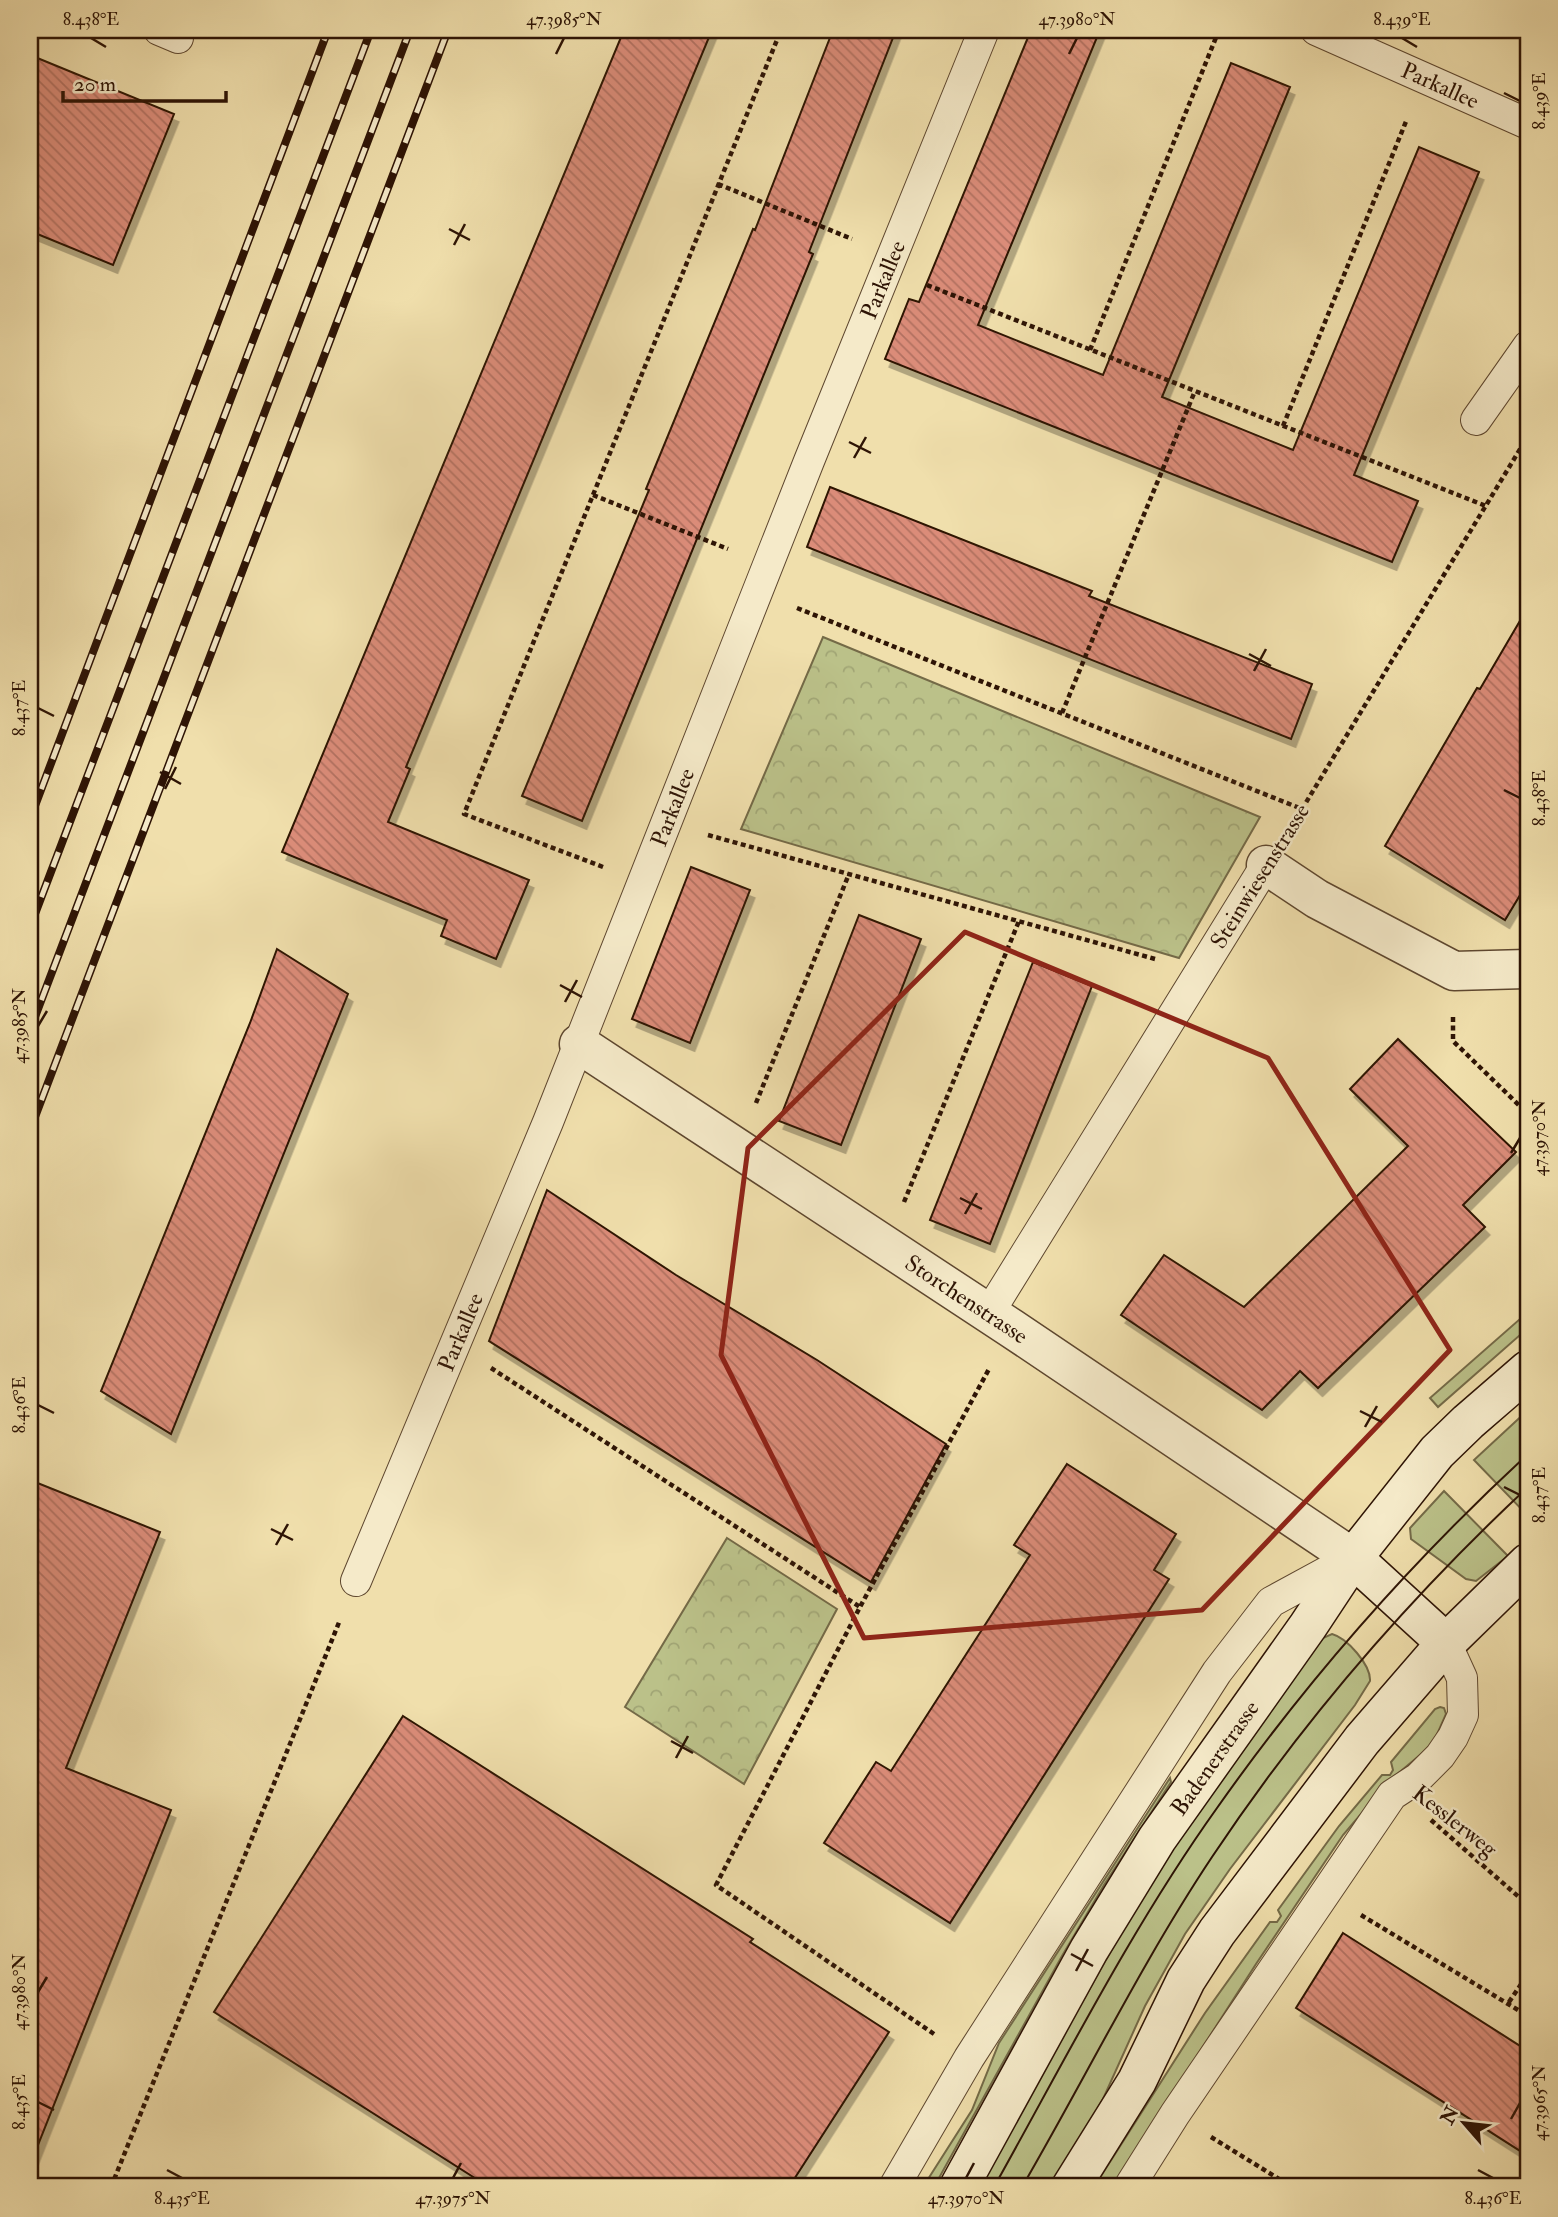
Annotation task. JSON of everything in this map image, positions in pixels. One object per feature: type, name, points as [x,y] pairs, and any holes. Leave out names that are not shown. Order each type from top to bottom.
[{"type":"main road","points":[[1266,866],[1317,899],[1454,971],[1528,969]]},
{"type":"main road","name":"Storchenstrasse","points":[[579,1044],[1000,1321],[1353,1558],[1446,1643]]},
{"type":"main road","name":"Badenerstrasse","points":[[959,2187],[1089,1950],[1157,1839],[1353,1558],[1437,1452],[1528,1370]]},
{"type":"main road","points":[[1071,2187],[1137,2081],[1186,1980],[1217,1932],[1362,1740],[1446,1643],[1528,1563]]},
{"type":"lane","name":"Parkallee","points":[[356,1581],[579,1044],[889,262],[984,30]]},
{"type":"lane","name":"Parkallee","points":[[1316,30],[1528,124]]},
{"type":"lane","points":[[1476,420],[1528,346]]},
{"type":"lane","name":"Steinwiesenstrasse","points":[[1000,1321],[1199,972],[1266,866]]},
{"type":"lane","points":[[894,2187],[970,2058],[1217,1672],[1271,1602],[1353,1558]]},
{"type":"lane","points":[[1129,2187],[1175,2114],[1392,1795],[1418,1778],[1440,1756],[1453,1737],[1463,1715],[1462,1678],[1446,1643]]},
{"type":"path","points":[[643,882],[464,814],[781,30]]},
{"type":"path","points":[[1090,350],[1219,30]]},
{"type":"path","points":[[1283,426],[1424,78]]},
{"type":"path","points":[[719,184],[1090,350],[1486,506]]},
{"type":"path","points":[[1062,713],[1195,391]]},
{"type":"path","name":"Steinwiesenstrasse","points":[[1266,866],[1528,436]]},
{"type":"path","points":[[593,495],[763,578],[1062,713],[1302,809]]},
{"type":"path","points":[[667,823],[1199,972]]},
{"type":"path","points":[[738,1148],[849,874]]},
{"type":"path","points":[[886,1246],[1020,921]]},
{"type":"path","points":[[1454,971],[1453,1041],[1528,1114]]},
{"type":"path","points":[[970,2058],[716,1885],[860,1607],[1000,1321]]},
{"type":"path","points":[[455,1345],[860,1607]]},
{"type":"path","points":[[111,2187],[356,1581]]},
{"type":"path","name":"Kesslerweg","points":[[1392,1795],[1432,1821],[1528,1905]]},
{"type":"path","points":[[1325,1894],[1509,2002],[1528,2016]]},
{"type":"path","points":[[1509,2002],[1528,1974]]},
{"type":"path","points":[[1175,2114],[1292,2187]]},
{"type":"highlighted area","points":[[965,932],[1268,1058],[1450,1350],[1202,1610],[864,1638],[721,1355],[748,1148]]},
{"type":"green space","points":[[823,637],[1260,817],[1179,958],[741,829]]},
{"type":"green space","points":[[1528,1312],[1528,1328],[1438,1407],[1430,1398]]},
{"type":"green space","points":[[1528,1410],[1528,1516],[1474,1460]]},
{"type":"green space","points":[[1444,1491],[1508,1556],[1476,1581],[1466,1579],[1411,1539],[1410,1528]]},
{"type":"green space","points":[[727,1538],[837,1609],[744,1784],[625,1707]]},
{"type":"green space","points":[[1332,1634],[1357,1653],[1367,1667],[1370,1681],[1185,1934],[1145,2006],[1103,2099],[1076,2147],[1050,2187],[978,2187],[1151,1880],[1314,1650],[1323,1638]]},
{"type":"green space","points":[[1444,1708],[1446,1714],[1435,1739],[1389,1781],[1343,1835],[1256,1964],[1113,2187],[1094,2187],[1205,2013],[1270,1922],[1277,1922],[1281,1916],[1278,1910],[1339,1826],[1382,1775],[1390,1775],[1393,1770],[1391,1762],[1435,1709]]},
{"type":"green space","points":[[1170,1778],[1171,1782],[1062,1956],[934,2187],[923,2187],[972,2110],[999,2043]]},
{"type":"building","points":[[624,30],[712,30],[406,767],[410,769],[388,822],[529,880],[496,959],[441,936],[447,920],[282,852]]},
{"type":"building","points":[[833,30],[896,30],[809,252],[813,254],[582,821],[522,796],[649,490],[646,489],[753,229],[755,230]]},
{"type":"building","points":[[1031,30],[1100,30],[978,325],[1103,375],[1231,63],[1290,87],[1162,397],[1293,450],[1419,147],[1479,172],[1354,475],[1418,501],[1392,562],[885,359],[909,299],[919,302]]},
{"type":"building","points":[[30,55],[174,114],[113,265],[30,231]]},
{"type":"building","points":[[830,487],[1092,591],[1089,596],[1312,684],[1291,739],[807,547]]},
{"type":"building","points":[[1528,607],[1528,882],[1505,920],[1385,846],[1477,688],[1480,689]]},
{"type":"building","points":[[691,867],[750,890],[690,1043],[632,1019]]},
{"type":"building","points":[[859,915],[921,939],[841,1145],[779,1121]]},
{"type":"building","points":[[277,949],[348,994],[171,1434],[101,1391],[250,1023]]},
{"type":"building","points":[[1033,962],[1092,986],[990,1244],[930,1220]]},
{"type":"building","points":[[1398,1039],[1516,1152],[1463,1205],[1485,1227],[1318,1388],[1300,1371],[1262,1410],[1121,1315],[1164,1255],[1244,1307],[1408,1146],[1350,1089]]},
{"type":"building","points":[[547,1190],[676,1275],[817,1360],[946,1444],[871,1582],[489,1341]]},
{"type":"building","points":[[1067,1464],[1176,1534],[1154,1570],[1169,1579],[950,1923],[824,1843],[876,1762],[891,1771],[1030,1555],[1014,1545]]},
{"type":"building","points":[[30,1480],[160,1532],[66,1768],[171,1810],[32,2160],[30,2159]]},
{"type":"building","points":[[403,1716],[753,1939],[750,1942],[889,2032],[789,2187],[489,2187],[214,2012]]},
{"type":"building","points":[[1343,1933],[1528,2051],[1528,2156],[1296,2008]]},
{"type":"tram line","points":[[994,2187],[1100,1994],[1156,1900],[1217,1808],[1288,1713],[1363,1623],[1443,1536],[1528,1454]]},
{"type":"tram line","points":[[1022,2187],[1162,1937],[1247,1807],[1320,1710],[1399,1617],[1528,1487]]},
{"type":"railway","points":[[30,819],[328,30]]},
{"type":"railway","points":[[30,927],[371,30]]},
{"type":"railway","points":[[30,1030],[410,30]]},
{"type":"railway","points":[[30,1130],[448,30]]}]
